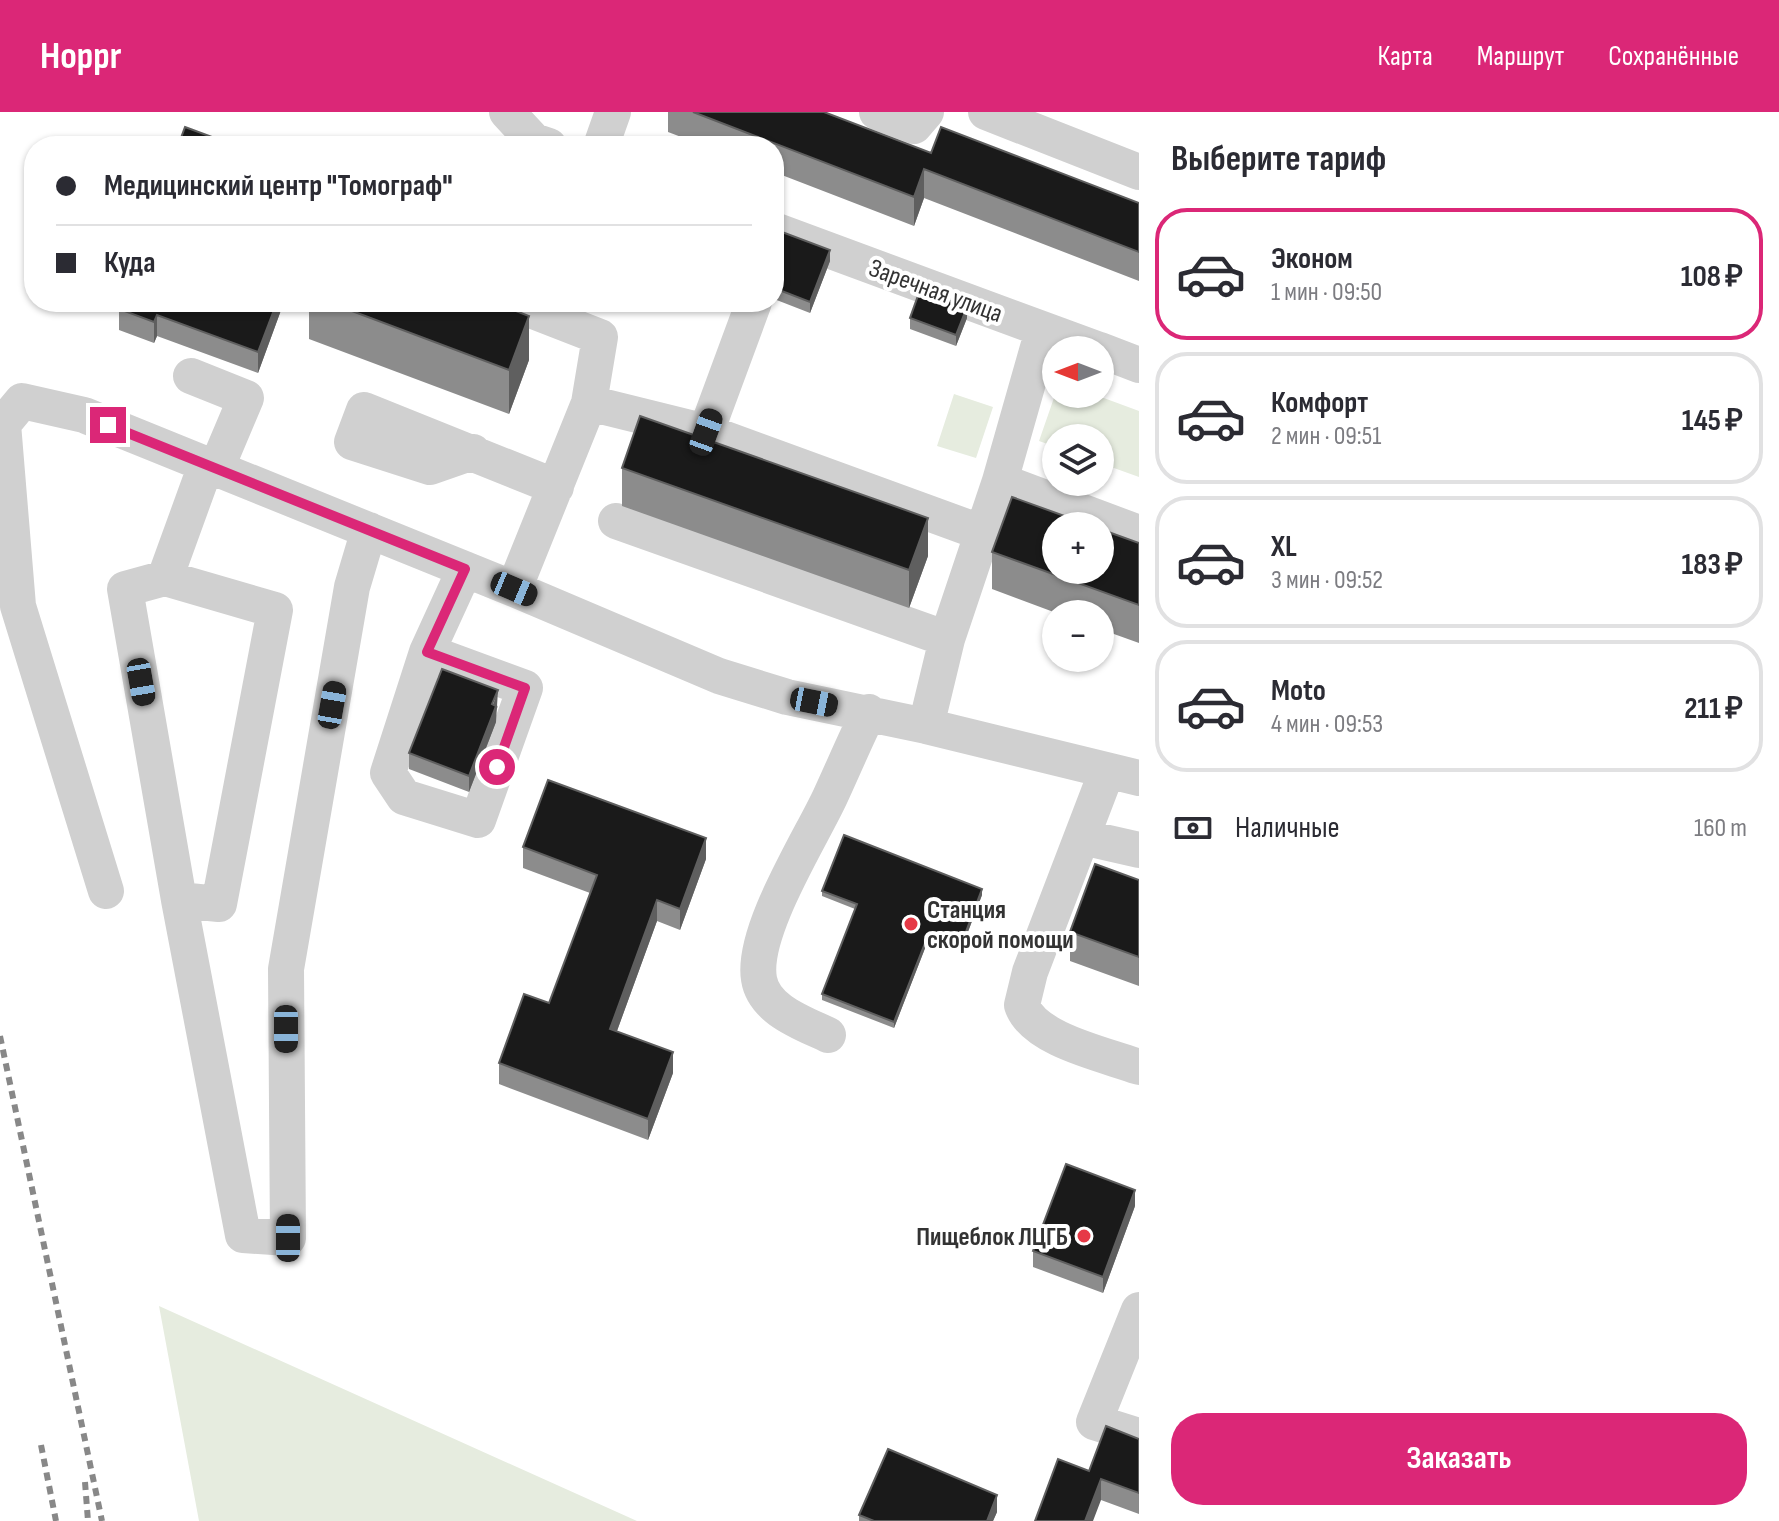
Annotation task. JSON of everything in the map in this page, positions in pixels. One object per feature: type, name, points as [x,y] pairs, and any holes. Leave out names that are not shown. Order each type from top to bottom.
[{"type":"street","points":[[507,112],[529,136]]},
{"type":"street","points":[[605,136],[613,112]]},
{"type":"street","points":[[877,112],[914,126],[926,112]]},
{"type":"street","points":[[986,112],[1139,172]]},
{"type":"street","name":"Заречная улица","points":[[784,239],[1060,336]]},
{"type":"street","points":[[514,589],[589,403],[600,337],[536,312]]},
{"type":"street","points":[[706,432],[750,312]]},
{"type":"street","points":[[926,726],[947,639],[1000,481],[1043,330]]},
{"type":"street","name":"Заречная улица","points":[[1114,355],[1139,365]]},
{"type":"street","points":[[165,578],[211,467],[246,398],[191,376]]},
{"type":"street","points":[[106,891],[18,606],[3,424],[22,401],[84,415],[514,589],[719,676],[787,697],[869,712],[1123,775],[1082,837],[1030,972],[1022,1005],[1033,1024],[1047,1034],[1139,1067]]},
{"type":"street","points":[[589,403],[706,432],[983,533]]},
{"type":"street","points":[[473,452],[556,487]]},
{"type":"street","points":[[1000,481],[1139,533]]},
{"type":"street","points":[[616,521],[947,639]]},
{"type":"street","points":[[179,900],[219,904],[275,610],[165,578],[125,589],[179,900],[243,1235],[288,1238],[286,969],[352,587],[369,530]]},
{"type":"street","points":[[427,652],[525,688],[478,820],[404,797],[388,773],[427,652],[465,569]]},
{"type":"street","points":[[828,1035],[790,1017],[768,1000],[759,979],[761,950],[775,906],[869,712]]},
{"type":"street","points":[[1082,837],[1139,850]]},
{"type":"street","points":[[1139,1310],[1094,1422],[1139,1436]]},
{"type":"shaded area","points":[[954,394],[993,407],[976,458],[937,446]]},
{"type":"shaded area","points":[[1114,402],[1139,411],[1139,477],[1114,468],[1114,424],[1045,424],[1050,408],[1114,408]]},
{"type":"shaded area","points":[[159,1306],[637,1521],[199,1521]]},
{"type":"building","points":[[693,112],[824,112],[931,153],[941,127],[1139,203],[1139,252],[924,169],[914,197],[784,147],[784,136],[755,136]]},
{"type":"building","points":[[185,127],[209,136],[182,136]]},
{"type":"building","points":[[784,233],[830,250],[810,302],[784,292]]},
{"type":"building","points":[[920,290],[967,307],[956,335],[910,318]]},
{"type":"building","points":[[127,312],[273,312],[258,352],[157,315],[154,322]]},
{"type":"building","points":[[355,312],[519,312],[529,316],[509,370]]},
{"type":"building","points":[[640,416],[928,518],[909,570],[622,468]]},
{"type":"building","points":[[1012,497],[1053,512],[1042,512],[1042,570],[992,552]]},
{"type":"building","points":[[1114,534],[1139,543],[1139,605],[1081,584],[1114,584]]},
{"type":"building","points":[[442,669],[498,690],[492,704],[496,706],[469,776],[409,753]]},
{"type":"building","points":[[548,780],[706,838],[680,909],[657,900],[610,1029],[673,1052],[648,1119],[499,1063],[524,994],[549,1003],[597,875],[523,847]]},
{"type":"building","name":"Станция скорой помощи","points":[[844,835],[982,889],[961,945],[929,933],[894,1022],[822,994],[857,904],[822,891]]},
{"type":"building","points":[[1095,864],[1139,880],[1139,957],[1070,932]]},
{"type":"building","name":"Пищеблок ЛЦГБ","points":[[1066,1164],[1135,1190],[1103,1277],[1033,1251]]},
{"type":"building","points":[[1106,1426],[1139,1439],[1139,1493],[1101,1479],[1085,1521],[1035,1521],[1058,1459],[1089,1471]]},
{"type":"building","points":[[888,1449],[997,1495],[987,1521],[874,1521],[859,1515]]},
{"type":"railway","points":[[0,1036],[102,1521]]},
{"type":"railway","points":[[41,1445],[56,1521]]},
{"type":"railway","points":[[85,1482],[88,1521]]},
{"type":"place","name":"Станция скорой помощи","points":[[911,924]]},
{"type":"place","name":"Пищеблок ЛЦГБ","points":[[1084,1236]]},
{"type":"route","points":[[108,425],[465,569],[427,652],[525,688],[497,767]]}]
